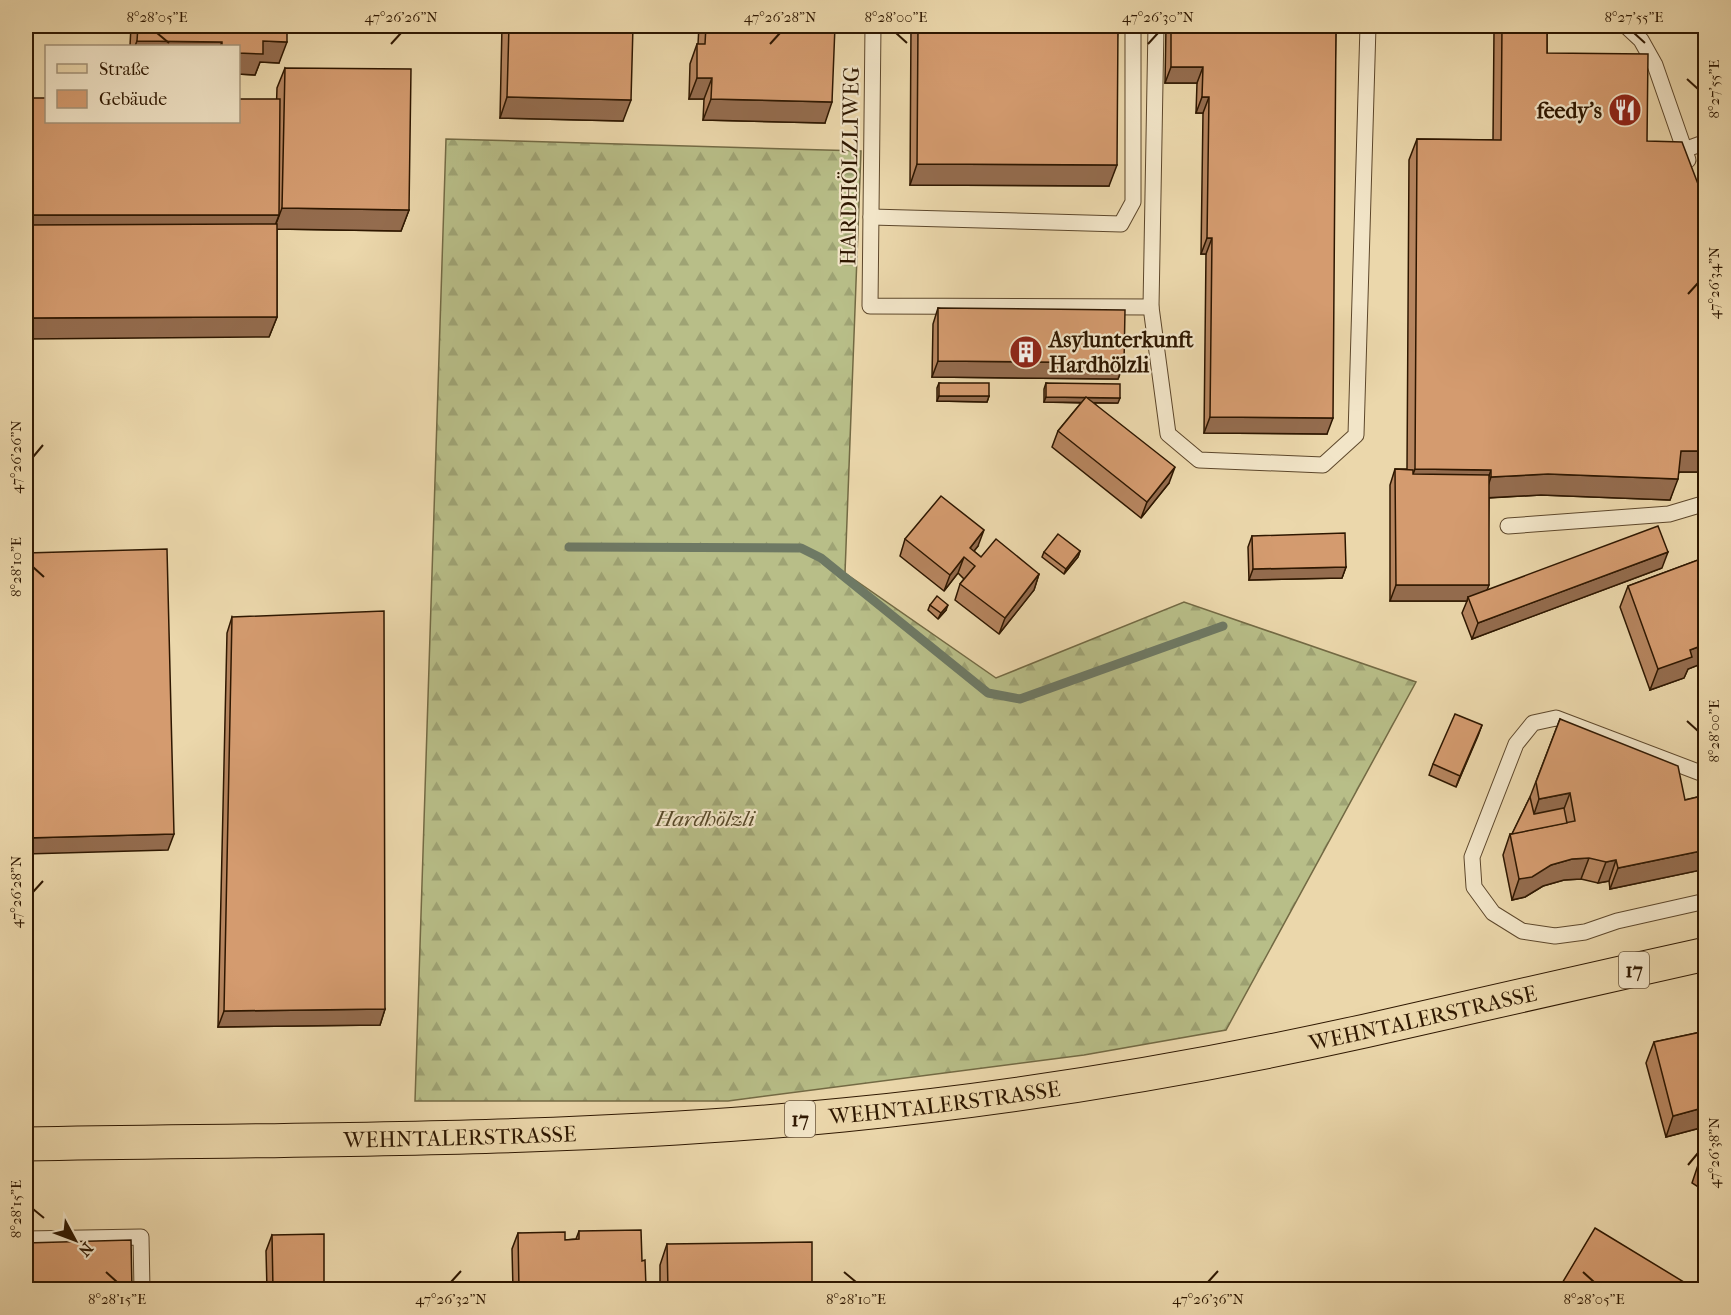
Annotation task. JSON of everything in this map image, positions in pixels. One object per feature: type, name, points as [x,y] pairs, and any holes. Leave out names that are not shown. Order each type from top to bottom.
[{"type":"main road","name":"WEHNTALERSTRASSE","points":[[26,1144],[478,1137],[724,1125],[845,1115],[1076,1085],[1171,1070],[1362,1032],[1706,954]]},
{"type":"lane","name":"HARDHÖLZLIWEG","points":[[873,26],[870,306],[1151,307]]},
{"type":"lane","points":[[871,217],[1121,224],[1133,202],[1133,26]]},
{"type":"lane","points":[[1156,26],[1151,307],[1168,434],[1199,460],[1323,465],[1356,435],[1368,26]]},
{"type":"lane","points":[[1626,26],[1641,40],[1654,65],[1691,170]]},
{"type":"lane","points":[[1684,150],[1706,142]]},
{"type":"lane","points":[[1508,526],[1669,514],[1706,503]]},
{"type":"lane","points":[[1706,776],[1556,718],[1533,723],[1516,744],[1472,857],[1474,887],[1493,914],[1522,932],[1555,936],[1585,932],[1617,921],[1706,901]]},
{"type":"lane","points":[[26,1239],[141,1237],[142,1290]]},
{"type":"green space","name":"Hardhölzli","points":[[446,139],[861,151],[845,573],[996,678],[1184,602],[1416,682],[1226,1030],[1084,1055],[728,1101],[415,1101]]},
{"type":"building","points":[[138,26],[287,26],[287,42],[263,41],[263,54],[240,53],[240,45],[222,45],[222,42],[137,41]]},
{"type":"building","points":[[509,26],[633,26],[631,100],[507,97]]},
{"type":"building","points":[[706,26],[835,26],[832,102],[711,99],[712,78],[697,78],[697,44],[705,44]]},
{"type":"building","points":[[918,26],[1118,26],[1117,165],[917,164]]},
{"type":"building","points":[[1171,26],[1336,26],[1333,418],[1210,417],[1212,238],[1207,238],[1209,97],[1202,97],[1203,67],[1171,67]]},
{"type":"building","points":[[1502,26],[1547,26],[1547,53],[1648,54],[1647,141],[1682,142],[1706,205],[1706,451],[1681,451],[1678,479],[1548,474],[1491,477],[1491,470],[1415,469],[1417,139],[1501,140]]},
{"type":"building","points":[[285,68],[411,69],[409,210],[282,208]]},
{"type":"building","points":[[26,98],[45,98],[45,123],[240,123],[240,99],[280,99],[279,215],[26,215]]},
{"type":"building","points":[[277,224],[277,317],[26,318],[26,225]]},
{"type":"building","name":"Asylunterkunft Hardhölzli","points":[[938,308],[1125,310],[1124,363],[938,361]]},
{"type":"building","points":[[939,383],[989,383],[989,396],[939,396]]},
{"type":"building","points":[[1046,383],[1120,384],[1120,398],[1046,397]]},
{"type":"building","points":[[1086,397],[1175,467],[1147,502],[1058,431]]},
{"type":"building","points":[[1395,469],[1413,470],[1413,474],[1489,475],[1489,585],[1396,585]]},
{"type":"building","points":[[941,496],[984,530],[970,548],[981,557],[996,539],[1039,574],[1005,618],[960,584],[975,566],[964,557],[950,575],[905,539]]},
{"type":"building","points":[[1658,526],[1668,552],[1478,623],[1468,597]]},
{"type":"building","points":[[1345,533],[1346,567],[1253,569],[1252,536]]},
{"type":"building","points":[[1058,534],[1080,551],[1066,569],[1044,552]]},
{"type":"building","points":[[167,549],[174,834],[26,838],[26,553]]},
{"type":"building","points":[[1706,557],[1706,644],[1690,650],[1692,657],[1658,669],[1628,586]]},
{"type":"building","points":[[937,596],[948,605],[941,613],[930,605]]},
{"type":"building","points":[[384,611],[385,1009],[224,1011],[232,617]]},
{"type":"building","points":[[1455,714],[1482,725],[1460,776],[1433,764]]},
{"type":"building","points":[[1560,719],[1678,766],[1685,800],[1706,795],[1706,850],[1618,868],[1616,860],[1606,862],[1589,858],[1572,859],[1551,865],[1532,877],[1519,879],[1510,834],[1575,821],[1570,793],[1539,799],[1536,782]]},
{"type":"building","points":[[1530,797],[1534,814],[1564,808],[1567,823],[1512,834]]},
{"type":"building","points":[[1706,1031],[1706,1107],[1673,1116],[1654,1042]]},
{"type":"building","points":[[1706,1152],[1706,1166],[1699,1162]]},
{"type":"building","points":[[1595,1228],[1697,1290],[1558,1290]]},
{"type":"building","points":[[641,1230],[646,1287],[586,1288],[586,1283],[567,1283],[567,1290],[519,1290],[518,1233],[565,1232],[565,1240],[579,1239],[579,1231]]},
{"type":"building","points":[[324,1234],[324,1290],[273,1290],[272,1235]]},
{"type":"building","points":[[131,1240],[132,1290],[26,1290],[26,1243]]},
{"type":"building","points":[[812,1242],[812,1290],[668,1290],[667,1244]]},
{"type":"waterway","points":[[569,547],[801,548],[821,558],[988,693],[1020,699],[1223,626]]},
{"type":"place","name":"feedy's","points":[[1625,110]]},
{"type":"place","name":"Asylunterkunft Hardhölzli","points":[[1026,352]]}]
